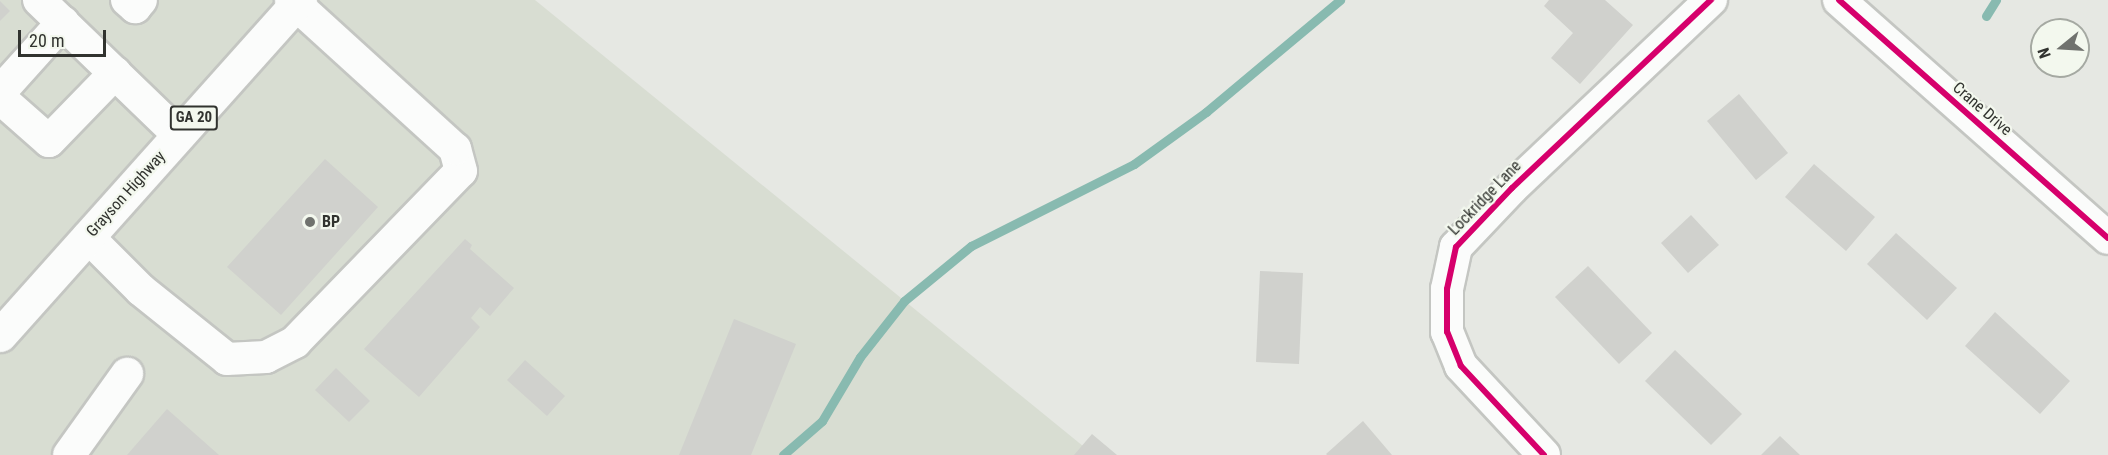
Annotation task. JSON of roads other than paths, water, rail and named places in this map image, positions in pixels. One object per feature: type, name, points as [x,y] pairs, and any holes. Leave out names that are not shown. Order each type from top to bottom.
[{"type":"main road","name":"Grayson Highway","points":[[0,335],[295,2]]},
{"type":"street","points":[[39,0],[179,135]]},
{"type":"street","name":"Lockridge Lane","points":[[1544,455],[1461,366],[1447,332],[1447,289],[1456,247],[1512,188],[1711,0]]},
{"type":"street","name":"Crane Drive","points":[[1839,0],[2108,238]]},
{"type":"street","points":[[88,237],[141,290],[227,359],[266,357],[295,342],[461,171],[454,149],[295,2]]},
{"type":"street","points":[[0,92],[63,22]]},
{"type":"street","points":[[0,98],[49,141],[115,73]]},
{"type":"street","points":[[69,455],[127,374]]},
{"type":"waterway","points":[[783,455],[822,421],[860,357],[904,301],[971,246],[1134,164],[1206,112],[1340,0]]},
{"type":"waterway","points":[[1986,16],[1996,0]]},
{"type":"place","name":"BP","points":[[310,222]]}]
